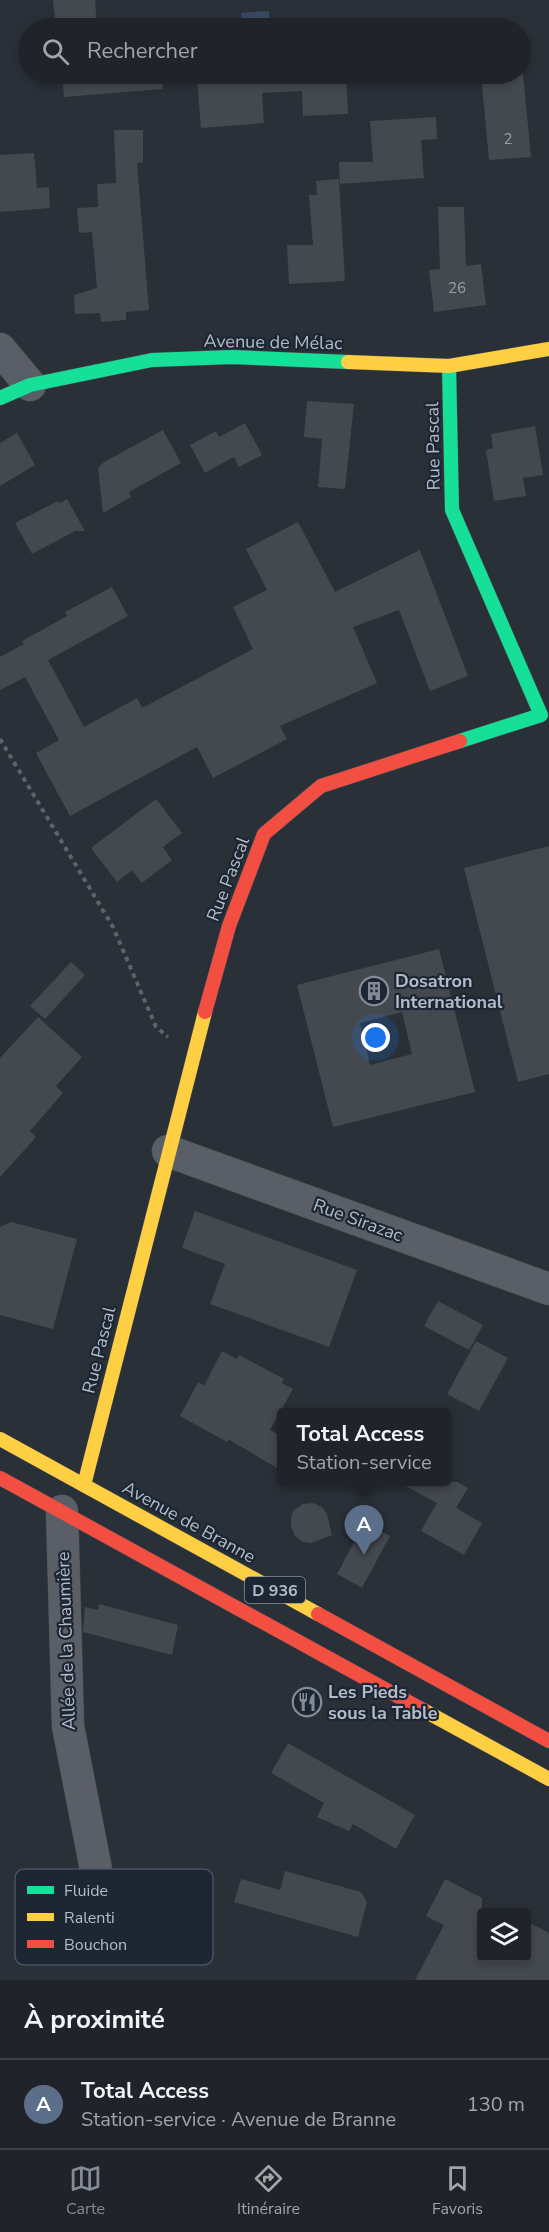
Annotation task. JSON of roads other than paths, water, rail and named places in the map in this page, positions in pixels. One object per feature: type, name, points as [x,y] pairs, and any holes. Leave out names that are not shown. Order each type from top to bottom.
[{"type":"street","points":[[0,349],[30,385]]},
{"type":"street","name":"Avenue de Mélac","points":[[0,398],[30,385],[164,360],[232,357],[449,366],[549,349]]},
{"type":"street","name":"Rue Pascal","points":[[84,1485],[192,1057],[229,926],[264,834],[321,786],[541,716],[452,510],[449,366]]},
{"type":"street","name":"Rue Sirazac","points":[[168,1151],[549,1289]]},
{"type":"street","name":"Avenue de Branne","points":[[0,1439],[549,1741]]},
{"type":"street","name":"D 936","points":[[0,1478],[549,1779]]},
{"type":"street","name":"Allée de la Chaumière","points":[[62,1511],[68,1726],[96,1869]]},
{"type":"water","points":[[269,11],[269,18],[242,18],[241,13]]},
{"type":"place","name":"Dosatron International","points":[[374,991]]},
{"type":"place","name":"Total Access","points":[[364,1555]]},
{"type":"place","name":"Les Pieds sous la Table","points":[[307,1702]]}]
